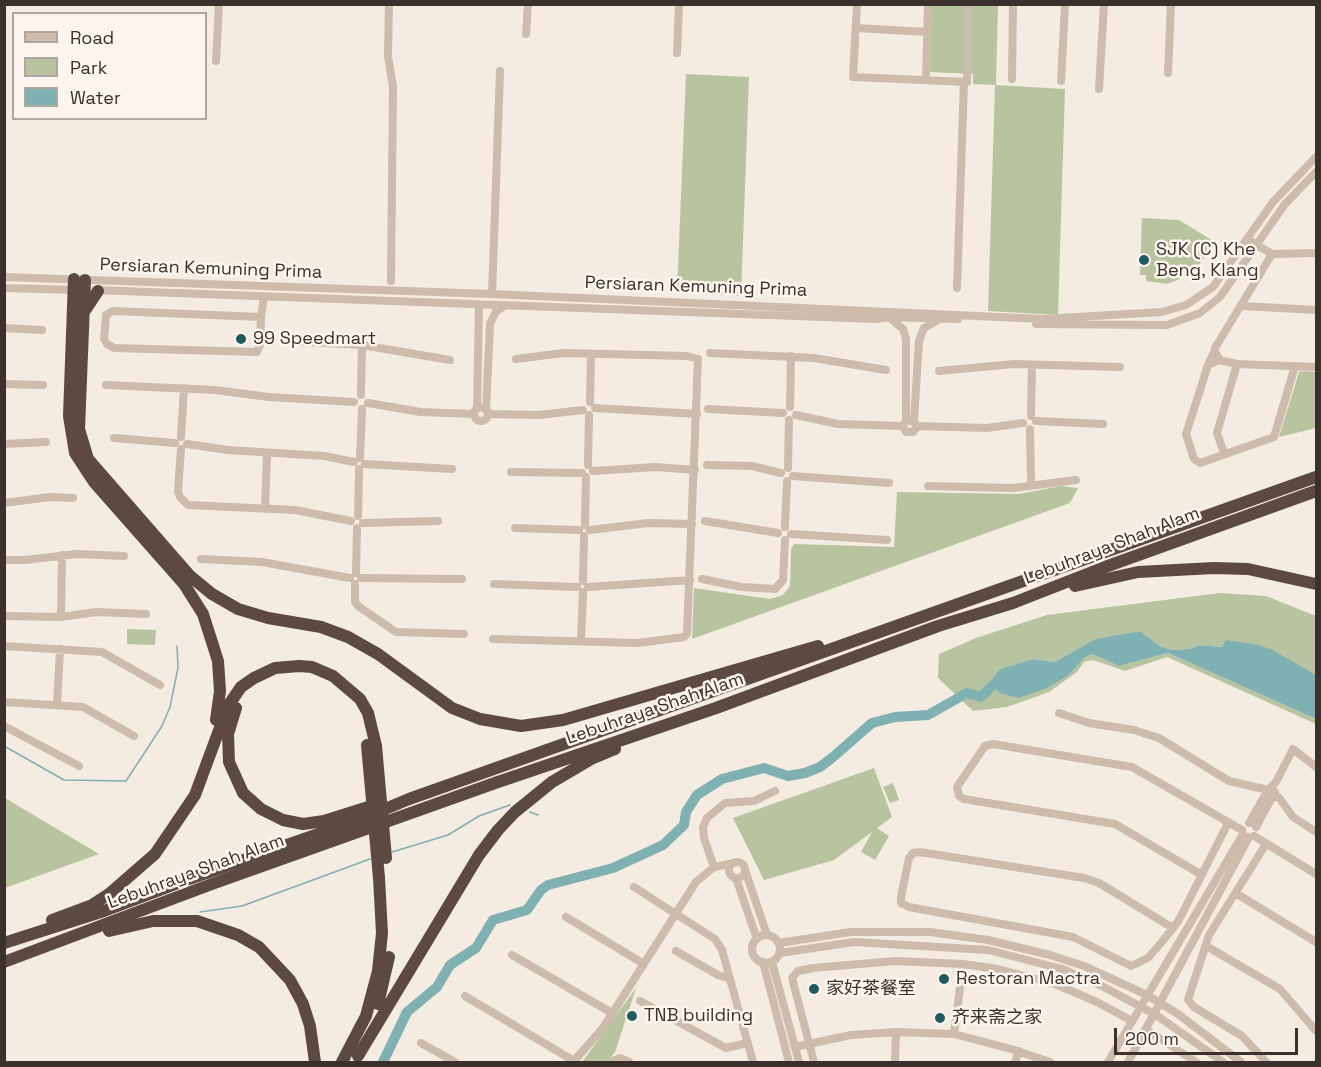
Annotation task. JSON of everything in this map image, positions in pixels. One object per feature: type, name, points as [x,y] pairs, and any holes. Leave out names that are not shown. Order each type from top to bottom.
[{"type":"highway","points":[[79,285],[83,317],[79,429],[85,452],[98,474],[190,576],[220,599],[247,612],[321,627],[348,637],[378,654],[436,699],[467,714],[505,724],[545,724],[866,631],[894,627]]},
{"type":"highway","points":[[79,285],[69,416],[75,453],[94,482],[184,584],[203,614],[215,646],[220,677],[219,705],[211,751]]},
{"type":"highway","points":[[83,317],[98,291]]},
{"type":"highway","name":"Lebuhraya Shah Alam","points":[[4,943],[104,912],[189,879],[302,841],[409,799],[1317,477]]},
{"type":"highway","name":"Lebuhraya Shah Alam","points":[[4,962],[212,884],[495,783],[716,708],[938,626],[1013,603],[1105,567],[1317,491]]},
{"type":"highway","points":[[1013,603],[1115,575],[1156,570],[1248,569],[1317,584]]},
{"type":"highway","points":[[4,943],[92,904],[143,866],[165,842],[195,795],[228,706],[241,687],[266,672],[293,666],[322,671],[350,688],[368,713],[390,936],[385,983],[358,1056],[479,855],[515,812],[552,782],[591,759],[652,738],[716,708]]},
{"type":"highway","points":[[372,746],[361,717],[343,692],[319,678],[290,674],[258,684],[240,700],[231,721],[227,751],[237,783],[252,802],[273,817],[294,823],[324,821],[387,801],[409,799]]},
{"type":"highway","points":[[342,1062],[366,1016],[378,971],[382,933],[383,878]]},
{"type":"highway","points":[[61,942],[141,922],[173,920],[197,921],[238,934],[259,947],[290,980],[303,1004],[310,1026],[315,1062]]},
{"type":"street","points":[[216,61],[219,4]]},
{"type":"street","points":[[389,4],[388,56],[393,87],[391,281]]},
{"type":"street","points":[[526,34],[528,4]]},
{"type":"street","points":[[677,53],[679,4]]},
{"type":"street","points":[[857,4],[853,76],[964,82]]},
{"type":"street","points":[[926,80],[928,4]]},
{"type":"street","points":[[957,288],[968,4]]},
{"type":"street","points":[[1012,79],[1013,4]]},
{"type":"street","points":[[1061,81],[1065,4]]},
{"type":"street","points":[[1099,89],[1104,4]]},
{"type":"street","points":[[1168,73],[1171,4]]},
{"type":"street","points":[[856,28],[927,32]]},
{"type":"street","points":[[481,412],[479,304],[495,295],[500,71]]},
{"type":"street","name":"Persiaran Kemuning Prima","points":[[4,277],[79,285],[98,291],[1043,324],[1162,312],[1186,305],[1213,286],[1273,202],[1317,157]]},
{"type":"street","name":"Persiaran Kemuning Prima","points":[[4,288],[79,285],[495,295],[839,308],[1042,319],[1090,319],[1167,325],[1187,320],[1220,297],[1285,204],[1317,171]]},
{"type":"street","points":[[1246,239],[1272,254],[1317,253]]},
{"type":"street","points":[[1217,357],[1215,348],[1272,254]]},
{"type":"street","points":[[261,317],[113,311],[106,315],[104,339],[114,348],[257,352],[260,345],[264,296]]},
{"type":"street","points":[[457,303],[467,306],[478,322]]},
{"type":"street","points":[[481,412],[490,324],[500,307],[515,306]]},
{"type":"street","points":[[1242,306],[1317,310]]},
{"type":"street","points":[[889,317],[903,329],[910,423]]},
{"type":"street","points":[[910,423],[919,341],[924,328],[931,322],[946,319]]},
{"type":"street","points":[[4,328],[42,330]]},
{"type":"street","points":[[289,341],[362,345],[450,360]]},
{"type":"street","points":[[362,345],[362,395]]},
{"type":"street","points":[[493,639],[638,643],[687,636],[699,361],[696,357],[563,353],[516,359]]},
{"type":"street","points":[[710,353],[791,356],[886,370]]},
{"type":"street","points":[[581,640],[591,354]]},
{"type":"street","points":[[702,579],[742,587],[775,589],[783,580],[791,356]]},
{"type":"street","points":[[1217,357],[1237,364],[1317,367]]},
{"type":"street","points":[[1217,357],[1208,365],[1186,431],[1198,463],[1275,436],[1295,366]]},
{"type":"street","points":[[907,359],[918,360]]},
{"type":"street","points":[[708,409],[789,414],[838,424],[910,423],[987,428],[1035,426],[1032,364]]},
{"type":"street","points":[[939,370],[1032,364],[1120,367]]},
{"type":"street","points":[[1224,453],[1217,433],[1237,364]]},
{"type":"street","points":[[4,384],[43,385]]},
{"type":"street","points":[[106,385],[184,388],[354,402]]},
{"type":"street","points":[[184,388],[180,497],[188,506],[295,510],[357,522],[438,521]]},
{"type":"street","points":[[354,402],[356,396],[362,395],[367,398],[360,463],[355,602],[396,632],[464,634]]},
{"type":"street","points":[[354,402],[357,407],[421,412],[538,415],[589,409],[697,414]]},
{"type":"street","points":[[1034,418],[1103,424]]},
{"type":"street","points":[[1026,426],[1031,485]]},
{"type":"street","points":[[114,438],[360,463],[452,469]]},
{"type":"street","points":[[4,444],[46,442]]},
{"type":"street","points":[[265,509],[267,453]]},
{"type":"street","points":[[707,465],[752,466],[787,474],[889,483]]},
{"type":"street","points":[[511,472],[656,467],[694,470]]},
{"type":"street","points":[[928,486],[993,488],[1076,480]]},
{"type":"street","points":[[4,503],[50,497],[74,498]]},
{"type":"street","points":[[705,521],[785,533],[887,540]]},
{"type":"street","points":[[516,528],[585,530],[648,523],[692,524]]},
{"type":"street","points":[[4,560],[25,560],[62,555],[124,556]]},
{"type":"street","points":[[61,617],[62,555]]},
{"type":"street","points":[[201,559],[262,562],[356,578],[462,579]]},
{"type":"street","points":[[494,584],[583,587],[690,580]]},
{"type":"street","points":[[4,616],[61,617],[96,612],[146,614]]},
{"type":"street","points":[[4,646],[102,652],[160,685]]},
{"type":"street","points":[[57,705],[60,649]]},
{"type":"street","points":[[4,702],[82,707],[134,736]]},
{"type":"street","points":[[1059,712],[1089,723],[1148,733],[1170,743],[1229,781],[1271,792],[1293,817],[1317,832]]},
{"type":"street","points":[[4,726],[79,766]]},
{"type":"street","points":[[1202,875],[1115,824],[964,799],[959,796],[957,787],[985,746],[996,745],[1132,767],[1228,823],[1249,831],[1266,844],[1317,873]]},
{"type":"street","points":[[1128,1062],[1156,1015],[1182,959],[1293,749],[1317,768]]},
{"type":"street","points":[[712,869],[704,838],[703,827],[707,818],[725,803],[754,801],[775,791]]},
{"type":"street","points":[[1173,928],[1099,883],[1084,878],[920,852],[913,853],[907,865],[901,897],[904,905],[1073,937],[1131,966],[1148,958],[1173,928],[1194,895],[1228,823]]},
{"type":"street","points":[[1108,1062],[1156,979],[1249,831]]},
{"type":"street","points":[[1266,844],[1237,894],[1209,935],[1189,994],[1191,1004],[1242,1036],[1266,1062]]},
{"type":"street","points":[[734,863],[729,869],[757,939]]},
{"type":"street","points":[[465,996],[574,1062],[612,1013],[696,882],[712,869],[734,863],[742,864],[746,870],[767,935],[779,943],[823,935],[877,930],[930,932],[988,940],[1084,966],[1147,995],[1178,1014],[1241,1062]]},
{"type":"street","points":[[712,869],[733,877],[743,876],[746,870]]},
{"type":"street","points":[[634,887],[715,939],[722,950],[753,1062]]},
{"type":"street","points":[[1237,894],[1317,942]]},
{"type":"street","points":[[566,917],[644,963]]},
{"type":"street","points":[[767,935],[757,939],[752,950],[756,958],[767,962]]},
{"type":"street","points":[[767,962],[780,953],[854,942],[988,950],[1062,969],[1102,986],[1156,1015],[1212,1059],[1224,1062]]},
{"type":"street","points":[[779,943],[780,953]]},
{"type":"street","points":[[1206,946],[1280,989],[1317,1031]]},
{"type":"street","points":[[676,951],[718,975],[730,979]]},
{"type":"street","points":[[512,955],[612,1013]]},
{"type":"street","points":[[814,1062],[792,978],[798,971],[813,968],[895,961],[963,964],[998,969],[1055,984],[1097,1002],[1132,1022]]},
{"type":"street","points":[[767,962],[799,1062]]},
{"type":"street","points":[[767,962],[789,1062]]},
{"type":"street","points":[[954,1034],[963,964]]},
{"type":"street","points":[[1137,991],[1151,985],[1156,979]]},
{"type":"street","points":[[1167,992],[1167,999],[1178,1014]]},
{"type":"street","points":[[640,1001],[726,1048],[747,1043]]},
{"type":"street","points":[[1147,1030],[1196,1062]]},
{"type":"street","points":[[795,1047],[851,1035],[896,1032],[954,1034],[1019,1051],[1050,1062]]},
{"type":"street","points":[[895,1062],[896,1032]]},
{"type":"street","points":[[421,1043],[455,1062]]},
{"type":"street","points":[[1015,1062],[1019,1051]]},
{"type":"street","points":[[610,1062],[620,1058],[629,1062]]},
{"type":"green space","points":[[932,5],[998,5],[996,85],[1065,89],[1058,315],[988,311],[995,85],[973,84],[973,74],[929,72]]},
{"type":"green space","points":[[686,74],[749,77],[741,296],[677,292]]},
{"type":"green space","points":[[1142,218],[1179,220],[1215,242],[1199,265],[1180,279],[1167,284],[1146,281],[1146,275],[1140,275]]},
{"type":"green space","points":[[1299,372],[1316,372],[1316,428],[1279,437]]},
{"type":"green space","points":[[1061,486],[1078,488],[1070,503],[692,639],[694,588],[770,599],[783,595],[790,586],[791,549],[794,544],[894,547],[897,492],[1019,494]]},
{"type":"green space","points":[[1220,593],[1266,596],[1316,616],[1316,675],[1259,645],[1222,647],[1199,645],[1190,649],[1172,650],[1160,646],[1140,631],[1095,639],[1055,662],[1033,659],[1001,669],[990,682],[1070,674],[1084,658],[1092,654],[1119,666],[1168,653],[1316,719],[1316,724],[1167,657],[1125,671],[1093,660],[1084,662],[1077,672],[1049,692],[1007,707],[973,711],[938,678],[939,654],[976,638],[1047,615]]},
{"type":"green space","points":[[127,629],[156,630],[155,645],[127,644]]},
{"type":"green space","points":[[874,768],[892,817],[877,828],[889,836],[875,860],[861,852],[872,832],[834,860],[764,880],[733,818]]},
{"type":"green space","points":[[893,783],[899,800],[890,803],[883,787]]},
{"type":"green space","points":[[5,798],[99,854],[5,888]]},
{"type":"green space","points":[[636,988],[615,1052],[607,1062],[582,1062]]},
{"type":"water","points":[[1140,631],[1160,646],[1172,650],[1190,649],[1199,645],[1222,647],[1226,640],[1259,645],[1273,650],[1316,675],[1316,719],[1168,653],[1119,666],[1092,654],[1084,658],[1070,674],[1047,688],[1019,698],[999,693],[990,682],[1000,669],[1033,659],[1055,662],[1095,639]]},
{"type":"waterway","points":[[4,746],[64,780],[126,781],[162,726],[170,707],[178,668],[177,646]]},
{"type":"waterway","points":[[383,1062],[407,1012],[437,987],[450,965],[476,948],[493,920],[527,910],[541,890],[548,885],[613,868],[663,845],[684,825],[686,812],[697,795],[722,779],[764,768],[788,776],[805,773],[820,767],[872,723],[895,717],[928,715],[967,693],[981,697],[993,685],[1006,682]]},
{"type":"waterway","points":[[392,852],[448,835],[479,816],[510,805]]},
{"type":"waterway","points":[[530,812],[538,815]]},
{"type":"waterway","points":[[200,912],[242,906],[370,859]]},
{"type":"place","name":"SJK (C) Khe Beng, Klang","points":[[1144,260]]},
{"type":"place","name":"99 Speedmart","points":[[241,339]]},
{"type":"place","name":"Restoran Mactra","points":[[944,979]]},
{"type":"place","name":"家好茶餐室","points":[[814,989]]},
{"type":"place","name":"TNB building","points":[[632,1016]]},
{"type":"place","name":"齐来斋之家","points":[[940,1018]]}]
